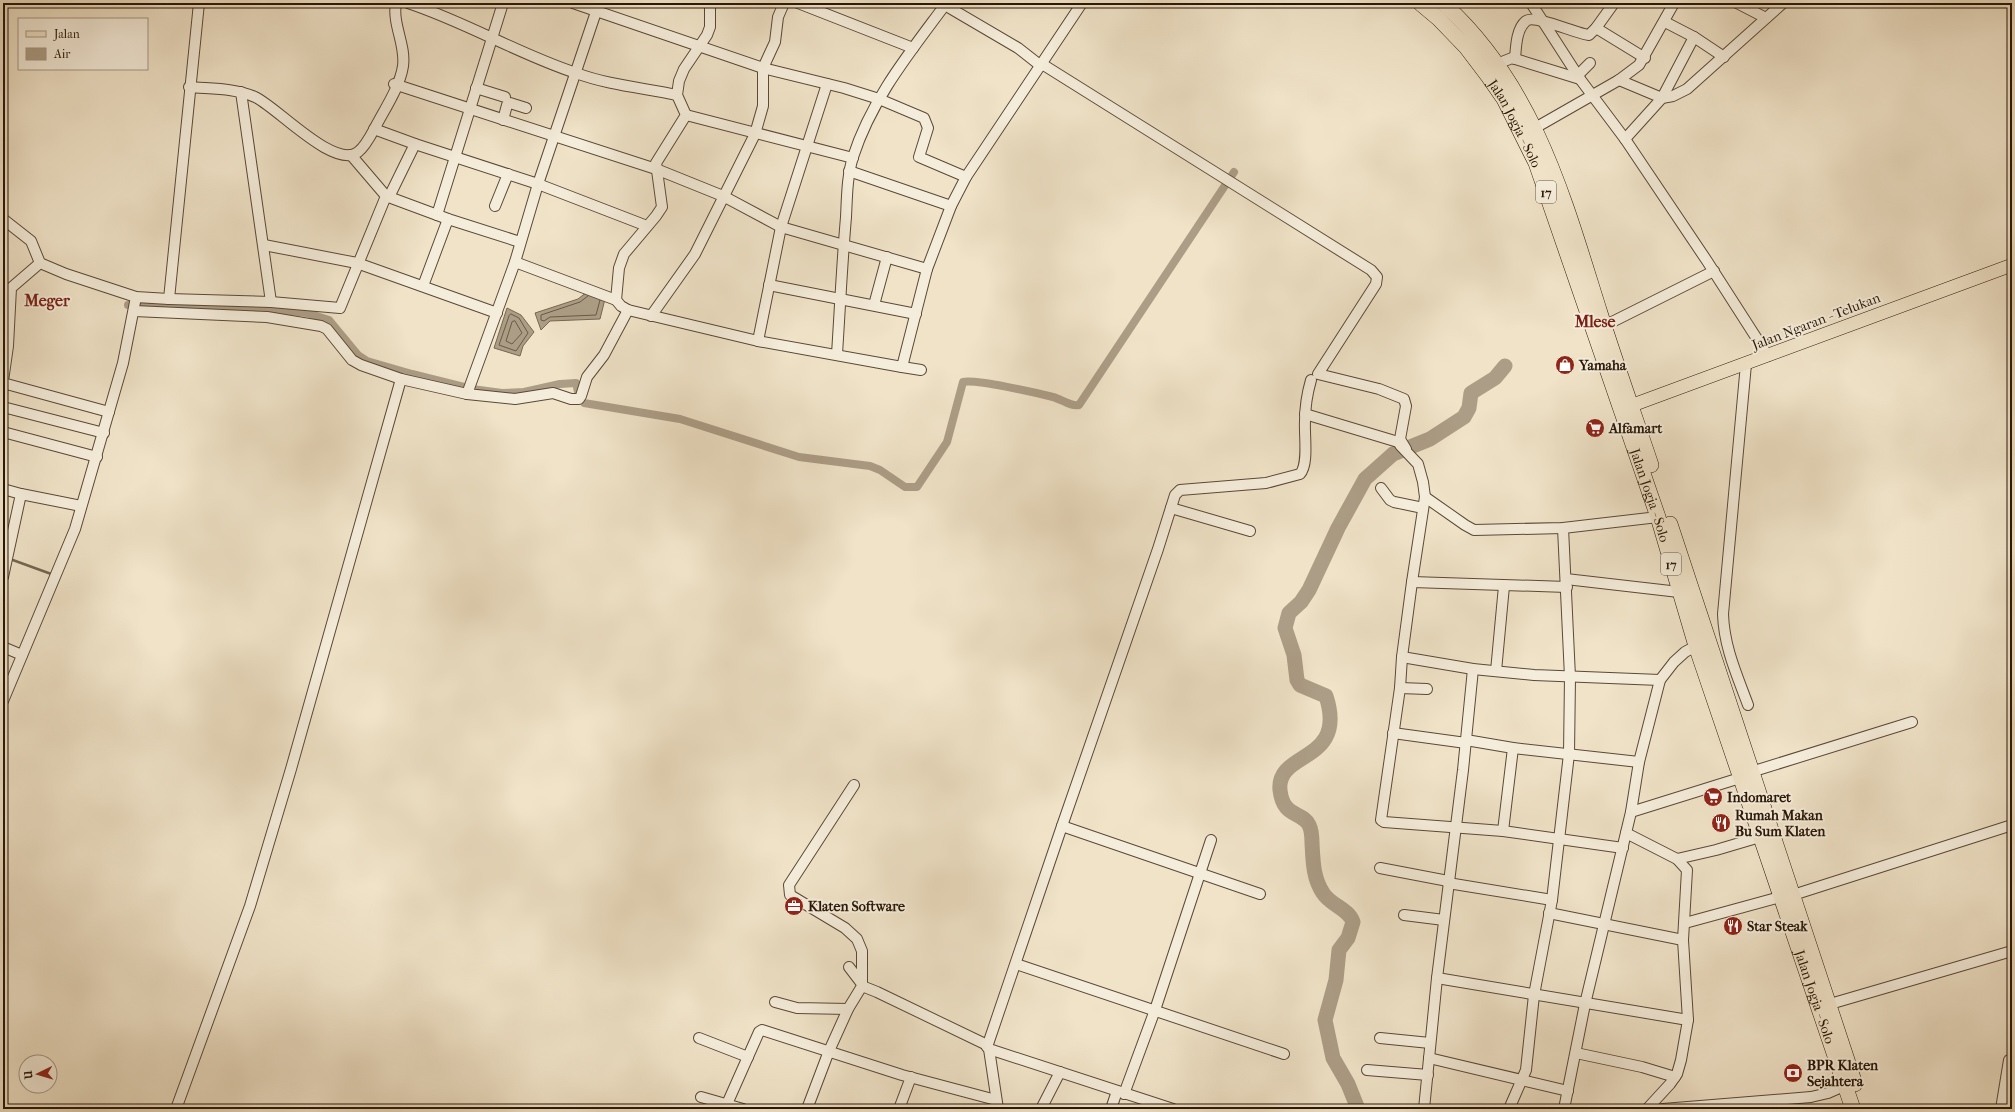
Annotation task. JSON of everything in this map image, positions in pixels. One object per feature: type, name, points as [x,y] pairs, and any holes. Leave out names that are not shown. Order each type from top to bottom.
[{"type":"highway","name":"Jalan Jogja - Solo","points":[[1420,3],[1466,47],[1504,99],[1536,163],[1626,408],[1696,646],[1726,718],[1786,896],[1853,1109]]},
{"type":"highway","name":"17","points":[[1442,3],[1478,39],[1519,96],[1535,128],[1556,179],[1604,326],[1626,408],[1726,718]]},
{"type":"highway","name":"Jalan Jogja - Solo","points":[[1745,775],[1760,837],[1830,1004],[1863,1109]]},
{"type":"main road","name":"Jalan Ngaran - Telukan","points":[[1626,408],[2012,265]]},
{"type":"street","points":[[168,299],[199,3]]},
{"type":"street","points":[[351,156],[362,148],[374,129],[404,63],[397,26],[396,3]]},
{"type":"street","points":[[408,3],[444,16],[491,38],[577,74],[632,87],[677,95]]},
{"type":"street","points":[[436,215],[503,3]]},
{"type":"street","points":[[573,3],[598,6],[763,68],[879,99],[924,118],[928,128],[919,158],[966,177]]},
{"type":"street","points":[[686,115],[677,95],[681,75],[699,45],[707,35],[710,27],[710,3]]},
{"type":"street","points":[[651,316],[695,254],[755,134],[763,106],[763,68],[775,42],[778,17],[784,3]]},
{"type":"street","points":[[798,3],[858,25],[913,48]]},
{"type":"street","points":[[837,354],[844,244],[850,171],[853,158],[867,122],[879,99],[913,48],[942,9],[943,3],[1018,48],[1042,65],[1371,270],[1377,278],[1376,284],[1318,374],[1379,389],[1404,400],[1406,406],[1400,439],[1403,447],[1418,464],[1423,482],[1425,497],[1412,582],[1402,657],[1400,688],[1381,820],[1384,822],[1503,831],[1623,848]]},
{"type":"street","points":[[902,367],[927,268],[952,206],[966,177],[1082,3]]},
{"type":"street","points":[[1531,3],[1578,78],[1626,141],[1714,271],[1768,356]]},
{"type":"street","points":[[1514,59],[1517,39],[1524,22],[1529,19],[1587,35],[1592,33],[1614,3]]},
{"type":"street","points":[[1535,128],[1619,80],[1640,65],[1665,22],[1674,3]]},
{"type":"street","points":[[1736,3],[1766,18]]},
{"type":"street","points":[[1619,80],[1662,98],[1673,96],[1687,89],[1783,3]]},
{"type":"street","points":[[467,394],[515,262],[538,184],[577,74],[598,6]]},
{"type":"street","points":[[1665,22],[1694,37],[1724,56]]},
{"type":"street","points":[[1596,28],[1645,58]]},
{"type":"street","points":[[1626,141],[1662,98],[1694,37]]},
{"type":"street","points":[[1497,64],[1508,59],[1514,59],[1578,78]]},
{"type":"street","points":[[1578,78],[1590,63]]},
{"type":"street","points":[[758,341],[781,227],[801,163],[809,146],[827,84]]},
{"type":"street","points":[[395,85],[469,110],[555,135],[656,169],[723,196],[781,227],[927,268]]},
{"type":"street","points":[[189,87],[241,92],[259,99],[301,132],[331,150],[351,156],[388,196],[436,215],[520,242]]},
{"type":"street","points":[[476,88],[505,97]]},
{"type":"street","points":[[241,92],[271,302]]},
{"type":"street","points":[[503,120],[507,105],[510,103],[526,108]]},
{"type":"street","points":[[686,115],[853,158]]},
{"type":"street","points":[[616,300],[619,268],[624,254],[662,207],[656,169],[658,158],[686,115]]},
{"type":"street","points":[[374,129],[538,184],[647,226]]},
{"type":"street","points":[[3,219],[31,241],[40,263],[66,274],[136,296],[168,299],[271,302],[340,308],[388,196],[415,144]]},
{"type":"street","points":[[850,171],[952,206]]},
{"type":"street","points":[[495,206],[508,174]]},
{"type":"street","points":[[423,286],[448,219]]},
{"type":"street","points":[[264,245],[358,264],[497,313]]},
{"type":"street","points":[[874,305],[887,257]]},
{"type":"street","points":[[515,262],[616,300],[621,306],[628,310],[758,341],[921,370]]},
{"type":"street","points":[[40,263],[7,287],[3,379],[109,412]]},
{"type":"street","points":[[1604,326],[1714,271]]},
{"type":"street","points":[[769,285],[916,314]]},
{"type":"street","points":[[3,701],[70,541],[97,457],[123,363],[136,296]]},
{"type":"street","points":[[134,311],[267,317],[321,326],[332,333],[347,354],[357,364],[401,379],[467,394],[515,399],[553,393],[560,394],[571,400],[578,399],[581,396],[587,376],[604,355],[628,310]]},
{"type":"street","points":[[1746,364],[1723,614],[1724,632],[1729,652],[1748,705]]},
{"type":"street","points":[[176,1109],[250,906],[292,769],[401,379]]},
{"type":"street","points":[[1001,1106],[988,1048],[1175,495],[1180,490],[1266,483],[1300,474],[1304,467],[1305,414],[1307,395],[1311,380]]},
{"type":"street","points":[[3,407],[104,433]]},
{"type":"street","points":[[1305,414],[1403,447]]},
{"type":"street","points":[[3,432],[97,457]]},
{"type":"street","points":[[1381,488],[1390,500],[1394,502],[1423,508]]},
{"type":"street","points":[[3,489],[81,506]]},
{"type":"street","points":[[3,577],[21,494]]},
{"type":"street","points":[[1425,497],[1474,530],[1563,528],[1658,517]]},
{"type":"street","points":[[1171,508],[1250,531]]},
{"type":"street","points":[[1509,1109],[1526,1070],[1534,996],[1552,900],[1569,754],[1570,677],[1563,528]]},
{"type":"street","points":[[1412,582],[1504,586],[1566,583],[1679,592]]},
{"type":"street","points":[[1496,671],[1504,586]]},
{"type":"street","points":[[1564,1109],[1585,1004],[1631,812],[1639,762],[1660,680],[1674,662],[1685,652],[1696,646]]},
{"type":"street","points":[[3,647],[22,655]]},
{"type":"street","points":[[1402,657],[1473,669],[1570,677],[1660,680]]},
{"type":"street","points":[[1424,1109],[1437,978],[1466,742],[1473,669]]},
{"type":"street","points":[[1400,688],[1426,689]]},
{"type":"street","points":[[1631,812],[1912,722]]},
{"type":"street","points":[[1393,733],[1639,762]]},
{"type":"street","points":[[1503,831],[1513,748]]},
{"type":"street","points":[[807,1109],[829,1051],[848,1009],[862,985],[862,951],[857,939],[845,928],[790,896],[788,891],[789,884],[854,785]]},
{"type":"street","points":[[1685,924],[1786,896],[2012,825]]},
{"type":"street","points":[[1062,826],[1260,894]]},
{"type":"street","points":[[1626,833],[1677,859],[1687,870],[1683,940],[1688,1020],[1681,1060],[1675,1077],[1647,1109]]},
{"type":"street","points":[[1677,859],[1716,850],[1760,837]]},
{"type":"street","points":[[1111,1109],[1120,1093],[1155,1010],[1211,840]]},
{"type":"street","points":[[1380,868],[1448,882],[1552,900]]},
{"type":"street","points":[[1549,913],[1683,940]]},
{"type":"street","points":[[1404,915],[1444,920]]},
{"type":"street","points":[[1830,1004],[2012,951]]},
{"type":"street","points":[[1016,964],[1284,1054]]},
{"type":"street","points":[[849,968],[862,985],[953,1028],[988,1048],[1120,1093],[1173,1109]]},
{"type":"street","points":[[1437,978],[1534,996],[1688,1020]]},
{"type":"street","points":[[775,1002],[797,1008],[848,1009]]},
{"type":"street","points":[[727,1104],[759,1032],[762,1030],[1001,1106]]},
{"type":"street","points":[[699,1038],[748,1057]]},
{"type":"street","points":[[1380,1038],[1430,1043]]},
{"type":"street","points":[[1576,1053],[1642,1067],[1675,1077]]},
{"type":"street","points":[[1429,1058],[1568,1091]]},
{"type":"street","points":[[2001,1109],[2009,1060]]},
{"type":"street","points":[[1367,1070],[1428,1075]]},
{"type":"street","points":[[1041,1109],[1060,1072]]},
{"type":"street","points":[[899,1109],[911,1077]]},
{"type":"street","points":[[1663,1109],[1811,1097],[1828,1093],[1846,1085]]},
{"type":"street","points":[[701,1097],[743,1109]]},
{"type":"water","points":[[587,292],[605,299],[600,319],[550,321],[541,330],[535,313],[578,299]]},
{"type":"water","points":[[507,308],[521,315],[534,332],[523,346],[520,356],[494,348]]},
{"type":"waterway","points":[[128,305],[257,307],[307,313],[329,320],[358,355],[367,361],[412,374],[472,389],[502,393],[524,392],[560,384],[576,383],[579,396],[584,403],[680,419],[799,457],[870,466],[880,470],[905,487],[917,487],[947,442],[963,382],[1007,387],[1053,397],[1069,404],[1079,405],[1234,172]]},
{"type":"waterway","points":[[1358,1109],[1348,1084],[1333,1058],[1325,1020],[1336,980],[1339,950],[1348,938],[1353,922],[1344,910],[1330,901],[1323,893],[1317,881],[1314,869],[1312,834],[1310,827],[1306,821],[1289,810],[1282,799],[1280,790],[1282,777],[1289,768],[1310,754],[1320,745],[1328,734],[1330,718],[1326,696],[1300,685],[1297,680],[1294,655],[1285,628],[1289,613],[1301,602],[1309,590],[1338,528],[1365,479],[1393,454],[1430,439],[1464,417],[1469,408],[1471,393],[1495,378],[1505,366]]},
{"type":"waterway","points":[[10,559],[54,575]]},
{"type":"place","name":"Yamaha","points":[[1565,365]]},
{"type":"place","name":"Alfamart","points":[[1595,428]]},
{"type":"place","name":"Indomaret","points":[[1713,797]]},
{"type":"place","name":"Rumah Makan Bu Sum Klaten","points":[[1721,823]]},
{"type":"place","name":"Klaten Software","points":[[794,906]]},
{"type":"place","name":"Star Steak","points":[[1733,926]]},
{"type":"place","name":"BPR Klaten Sejahtera","points":[[1793,1073]]},
{"type":"district","name":"Meger","points":[[47,300]]},
{"type":"district","name":"Mlese","points":[[1595,321]]}]
